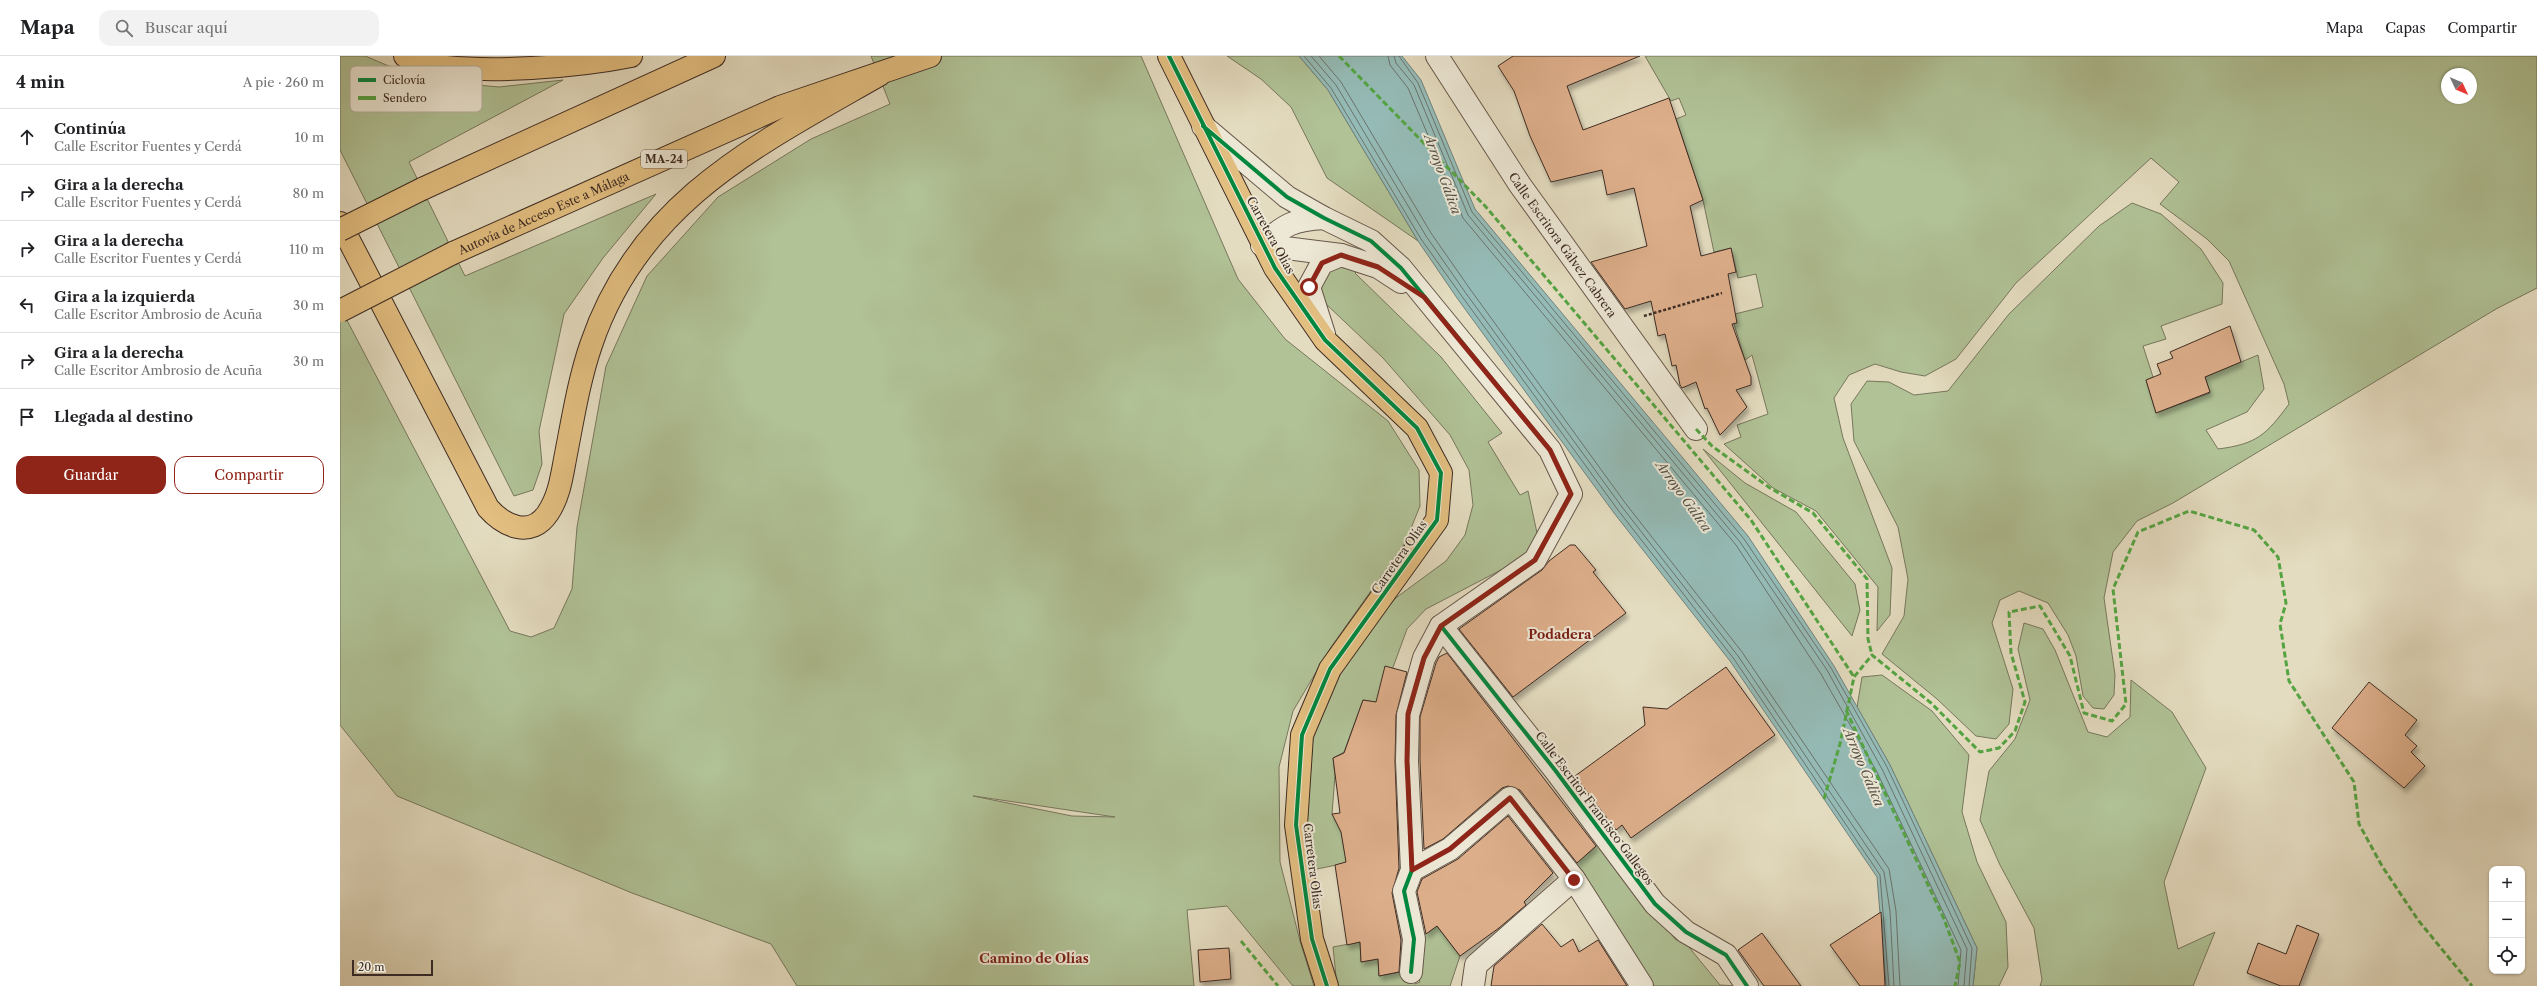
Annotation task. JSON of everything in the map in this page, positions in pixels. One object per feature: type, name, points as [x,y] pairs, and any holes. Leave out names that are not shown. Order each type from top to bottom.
[{"type":"main road","points":[[405,56],[430,65],[451,66]]},
{"type":"main road","points":[[482,67],[554,66],[631,56]]},
{"type":"main road","points":[[340,230],[422,189],[714,56]]},
{"type":"main road","name":"Autovía de Acceso Este a Málaga","points":[[340,311],[454,253],[780,107],[879,75],[930,56]]},
{"type":"main road","name":"Carretera Olías","points":[[1169,56],[1262,245],[1275,268],[1325,340],[1417,428],[1441,473],[1437,520],[1330,669],[1302,735],[1296,825],[1312,939],[1327,986]]},
{"type":"main road","points":[[340,223],[488,508],[497,518],[509,526],[522,528],[536,524],[547,515],[555,503],[560,485],[577,398],[591,345],[612,295],[636,254],[672,213],[713,177],[754,147],[879,75]]},
{"type":"street","name":"Calle Escritora Gálvez Cabrera","points":[[1437,56],[1478,117],[1520,185],[1696,429]]},
{"type":"street","points":[[1203,126],[1287,197],[1324,218],[1371,241],[1401,268],[1550,450],[1571,494],[1535,560],[1441,626],[1424,658],[1408,714],[1407,761],[1412,870],[1404,891],[1414,939],[1411,972]]},
{"type":"street","points":[[1262,245],[1280,229],[1299,220],[1324,218]]},
{"type":"street","points":[[1262,245],[1341,255],[1378,267],[1424,297]]},
{"type":"street","points":[[1325,340],[1309,287],[1322,263],[1341,255]]},
{"type":"street","name":"Calle Escritor Francisco Gallegos","points":[[1441,626],[1555,770],[1654,904],[1686,932],[1726,955],[1747,986]]},
{"type":"street","points":[[1412,870],[1450,849],[1510,798],[1574,880],[1642,986]]},
{"type":"street","points":[[1472,986],[1476,965],[1574,880]]},
{"type":"path","points":[[1620,323],[1722,293]]},
{"type":"green space","points":[[340,56],[365,56],[389,66],[350,66],[350,112],[482,112],[482,85],[499,87],[563,80],[409,162],[465,276],[656,194],[603,258],[564,314],[539,431],[542,464],[533,490],[514,496],[340,150]]},
{"type":"green space","points":[[871,56],[1141,56],[1238,279],[1285,339],[1388,421],[1419,470],[1420,506],[1405,543],[1331,647],[1293,711],[1279,767],[1280,862],[1300,941],[1314,986],[1293,986],[1227,906],[1187,910],[1194,986],[797,986],[771,944],[632,893],[397,796],[340,725],[340,307],[510,631],[531,637],[554,628],[572,589],[577,527],[606,366],[647,276],[718,197],[811,139],[890,104]],"holes":[[[973,796],[1115,817],[1072,816]]]},
{"type":"green space","points":[[1227,56],[1299,56],[1328,90],[1418,241],[1327,178],[1291,107],[1261,79]]},
{"type":"green space","points":[[1645,56],[2537,56],[2537,288],[2496,309],[2173,503],[2137,521],[2113,552],[2104,598],[2115,675],[2114,695],[2104,709],[2093,708],[2083,696],[2076,656],[2068,635],[2048,603],[2019,591],[2000,600],[1992,623],[2013,689],[2009,724],[1996,739],[1976,736],[1937,699],[1882,654],[1904,616],[1908,579],[1898,527],[1854,441],[1851,404],[1867,381],[1889,382],[1914,395],[1948,391],[2009,314],[2099,226],[2132,203],[2161,214],[2201,249],[2223,283],[2222,304],[2161,326],[2166,339],[2143,346],[2153,377],[2146,380],[2156,413],[2210,393],[2205,377],[2258,355],[2264,389],[2247,412],[2206,430],[2218,449],[2252,441],[2267,431],[2289,404],[2284,384],[2229,261],[2207,239],[2160,204],[2179,182],[2151,158],[2016,283],[1956,359],[1925,376],[1901,372],[1875,364],[1849,375],[1834,398],[1843,438],[1892,568],[1890,615],[1877,631],[1878,587],[1816,511],[1773,488],[1724,444],[1741,437],[1737,425],[1768,414],[1752,355],[1745,360],[1734,324],[1735,314],[1763,307],[1756,274],[1738,278],[1731,248],[1714,252],[1703,200],[1676,119],[1686,115],[1679,98],[1671,101]]},
{"type":"green space","points":[[1346,265],[1360,268],[1355,273],[1441,357],[1502,433],[1488,442],[1520,495],[1528,491],[1537,533],[1524,558],[1426,609],[1407,629],[1380,703],[1363,700],[1344,752],[1333,758],[1335,775],[1332,814],[1341,831],[1345,853],[1361,860],[1312,870],[1306,837],[1313,737],[1323,704],[1355,649],[1376,619],[1397,597],[1446,561],[1465,535],[1473,505],[1469,470],[1450,435],[1383,358],[1326,304],[1320,291],[1321,283],[1333,266]]},
{"type":"green space","points":[[1703,449],[1745,483],[1796,512],[1855,584],[1860,610],[1852,636]]},
{"type":"green space","points":[[2024,623],[2043,629],[2055,650],[2088,732],[2107,737],[2130,717],[2131,680],[2172,712],[2206,768],[2164,882],[2178,949],[2215,932],[2193,986],[2040,986],[2042,980],[2034,928],[2000,865],[1980,820],[1989,771],[2015,739],[2030,700],[2018,649]]},
{"type":"green space","points":[[1882,675],[1932,711],[1969,755],[1962,812],[1977,862],[2006,922],[2008,967],[1999,986],[1973,986],[1977,948],[1890,765],[1857,707],[1862,677]]},
{"type":"green space","points":[[1600,843],[1675,939],[1688,946],[1720,985],[1739,986],[1654,986],[1573,866]]},
{"type":"green space","points":[[1437,926],[1460,956],[1450,986],[1337,986],[1333,947],[1360,942],[1361,962],[1378,959],[1379,976],[1405,971],[1406,982],[1413,978],[1415,984],[1420,982],[1415,968],[1421,937]]},
{"type":"water","name":"Arroyo Gálica","points":[[1299,56],[1402,56],[1421,80],[1475,209],[1748,536],[1834,666],[1890,765],[1977,948],[1973,986],[1886,986],[1877,877],[1730,661],[1614,513],[1457,298],[1418,241],[1328,90]]},
{"type":"building","points":[[1513,56],[1640,56],[1567,86],[1583,130],[1669,98],[1703,200],[1690,206],[1701,256],[1731,248],[1736,272],[1728,274],[1737,323],[1732,324],[1751,377],[1751,385],[1736,390],[1747,407],[1720,435],[1707,408],[1705,409],[1696,382],[1682,388],[1680,385],[1676,365],[1672,366],[1665,334],[1658,336],[1651,301],[1625,309],[1591,262],[1647,246],[1634,188],[1607,195],[1602,170],[1551,182],[1530,136],[1514,91],[1498,66]]},
{"type":"building","points":[[2230,326],[2241,362],[2205,377],[2210,392],[2156,413],[2146,380],[2161,374],[2157,364],[2173,358],[2170,352]]},
{"type":"building","points":[[1570,545],[1575,545],[1596,570],[1593,572],[1626,613],[1513,697],[1459,629],[1542,570],[1549,561]]},
{"type":"building","points":[[1447,653],[1596,846],[1577,863],[1520,790],[1508,786],[1502,788],[1443,839],[1424,849],[1420,761],[1420,717],[1436,663],[1439,657]]},
{"type":"building","points":[[1385,666],[1407,672],[1396,715],[1395,762],[1399,868],[1392,893],[1401,940],[1399,972],[1379,976],[1378,959],[1361,962],[1360,942],[1347,945],[1335,865],[1346,862],[1341,832],[1332,814],[1340,813],[1333,758],[1344,753],[1363,700],[1376,702]]},
{"type":"building","points":[[1726,667],[1775,735],[1631,838],[1622,825],[1616,830],[1575,776],[1645,725],[1643,707],[1667,709]]},
{"type":"building","points":[[2369,682],[2417,720],[2405,735],[2417,746],[2411,752],[2425,766],[2404,788],[2332,728]]},
{"type":"building","points":[[1508,816],[1553,873],[1524,902],[1526,905],[1499,928],[1460,956],[1437,926],[1426,934],[1417,892],[1422,879],[1458,859]]},
{"type":"building","points":[[1881,912],[1885,986],[1860,986],[1830,945]]},
{"type":"building","points":[[1542,924],[1561,947],[1573,939],[1579,952],[1598,940],[1627,986],[1491,986],[1494,966]]},
{"type":"building","points":[[2297,925],[2319,934],[2299,986],[2281,986],[2247,973],[2258,943],[2286,954]]},
{"type":"building","points":[[1762,933],[1801,986],[1764,986],[1738,950]]},
{"type":"building","points":[[1229,948],[1231,979],[1200,982],[1198,950]]},
{"type":"marked path","points":[[1339,56],[1486,207],[1751,520],[1854,677]]},
{"type":"marked path","points":[[1696,429],[1712,446],[1770,488],[1813,513],[1867,579],[1868,639],[1872,655]]},
{"type":"marked path","points":[[1824,799],[1840,744],[1854,677],[1872,655],[1931,703],[1980,752],[1999,748],[2015,731],[2025,702],[2011,653],[2009,612],[2040,606],[2070,656],[2084,713],[2112,721],[2126,704],[2113,589],[2138,532],[2189,511],[2254,530],[2278,557],[2286,603],[2280,624],[2289,681],[2354,782],[2359,824],[2382,866],[2418,920],[2472,986]]},
{"type":"marked path","points":[[1846,710],[1944,919],[1960,962],[1955,986]]},
{"type":"marked path","points":[[1241,941],[1278,986]]},
{"type":"cycle path","points":[[1169,56],[1275,268],[1325,340],[1417,428],[1441,473],[1437,520],[1330,669],[1302,735],[1296,825],[1312,939],[1327,986]]},
{"type":"cycle path","points":[[1203,126],[1287,197],[1324,218],[1371,241],[1401,268],[1550,450],[1571,494],[1535,560],[1441,626],[1424,658],[1408,715],[1407,761],[1412,870],[1404,891],[1414,939],[1411,972]]},
{"type":"cycle path","points":[[1441,626],[1555,770],[1655,904],[1686,932],[1726,955],[1747,986]]},
{"type":"district","name":"Podadera","points":[[1560,634]]},
{"type":"district","name":"Camino de Olías","points":[[1034,958]]},
{"type":"route","points":[[1309,287],[1322,263],[1341,255],[1378,267],[1424,297],[1550,450],[1571,494],[1535,560],[1441,626],[1424,658],[1408,714],[1407,761],[1412,870],[1450,849],[1510,798],[1574,880]]}]
